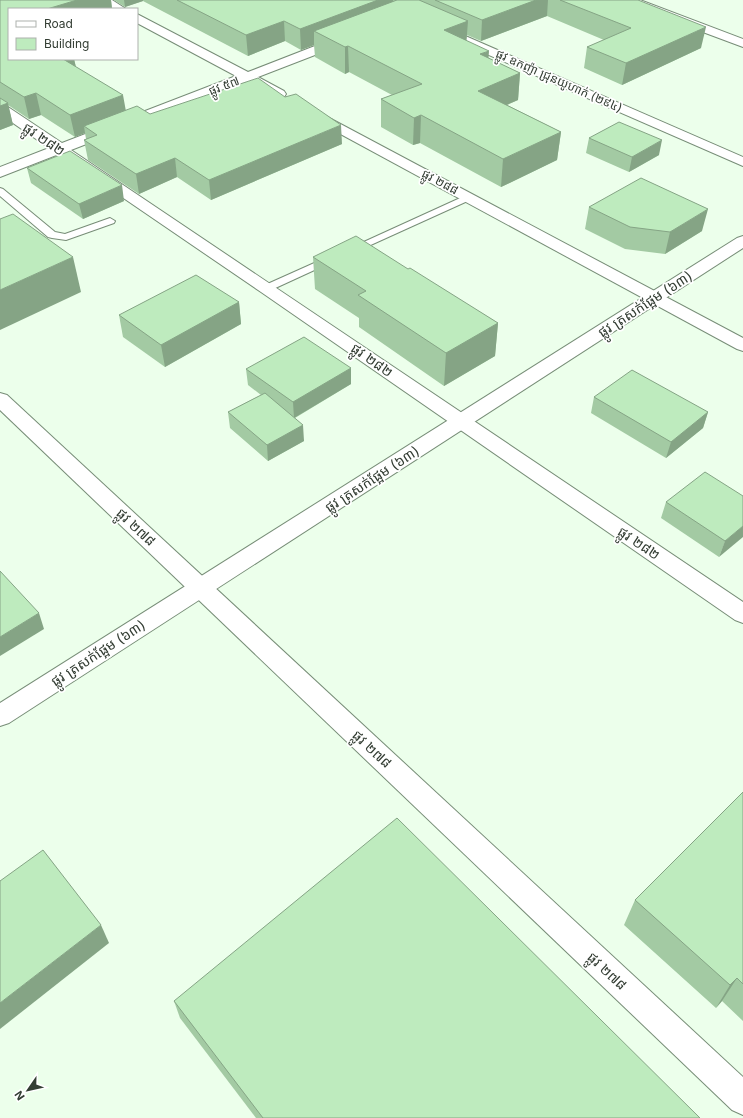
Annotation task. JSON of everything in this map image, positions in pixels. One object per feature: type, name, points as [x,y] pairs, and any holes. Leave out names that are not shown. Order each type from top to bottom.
[{"type":"street","points":[[103,0],[118,8]]},
{"type":"street","points":[[629,0],[743,43]]},
{"type":"street","points":[[138,19],[288,100]]},
{"type":"street","name":"ផ្លូវ ឧកញ៉ា ជ្រុនយូហាក់ (២៩៤)","points":[[437,28],[743,162]]},
{"type":"street","name":"ផ្លូវ ៥៧","points":[[0,172],[357,35]]},
{"type":"street","name":"ផ្លូវ ២៨៨","points":[[302,107],[743,345]]},
{"type":"street","name":"ផ្លូវ ២៨២","points":[[0,108],[267,288],[743,614]]},
{"type":"street","name":"ផ្លូវ ត្រសក់ផ្អែម (៦៣)","points":[[0,716],[743,242]]},
{"type":"street","name":"ផ្លូវ ២៧៨","points":[[0,399],[743,1099]]},
{"type":"lane","points":[[0,190],[52,235],[66,237],[110,220]]},
{"type":"lane","points":[[267,288],[469,197]]},
{"type":"building","points":[[0,0],[77,0],[50,8],[8,8],[8,60],[65,60],[123,95],[70,115],[36,93],[24,97],[0,82]]},
{"type":"building","points":[[177,0],[378,0],[300,29],[284,21],[246,35]]},
{"type":"building","points":[[397,0],[419,0],[468,21],[444,30],[489,51],[480,54],[520,73],[478,91],[561,132],[503,159],[421,115],[414,118],[381,99],[422,84],[348,46],[345,47],[314,31]]},
{"type":"building","points":[[435,0],[536,0],[482,20]]},
{"type":"building","points":[[560,0],[638,0],[706,27],[626,63],[587,47],[631,28]]},
{"type":"building","points":[[258,78],[285,97],[296,94],[341,125],[209,180],[175,158],[136,174],[84,140],[97,135],[84,126],[137,106],[150,114]]},
{"type":"building","points":[[0,98],[8,103],[0,106]]},
{"type":"building","points":[[619,122],[662,140],[632,157],[589,138]]},
{"type":"building","points":[[70,151],[122,185],[79,204],[27,168]]},
{"type":"building","points":[[641,178],[708,209],[670,232],[630,227],[589,207]]},
{"type":"building","points":[[13,214],[73,257],[0,290],[0,219]]},
{"type":"building","points":[[356,236],[498,323],[446,353],[358,295],[366,291],[313,257]]},
{"type":"building","points":[[196,275],[239,302],[161,345],[119,315]]},
{"type":"building","points":[[304,337],[351,368],[293,402],[246,369]]},
{"type":"building","points":[[632,370],[708,412],[671,442],[594,397]]},
{"type":"building","points":[[265,393],[303,425],[267,445],[228,412]]},
{"type":"building","points":[[705,472],[743,496],[743,526],[725,541],[666,502]]},
{"type":"building","points":[[0,571],[39,613],[0,637]]},
{"type":"building","points":[[743,792],[743,984],[737,978],[730,985],[635,900]]},
{"type":"building","points":[[397,818],[700,1118],[263,1118],[174,1001]]},
{"type":"building","points":[[43,850],[101,925],[0,1003],[0,881]]}]
